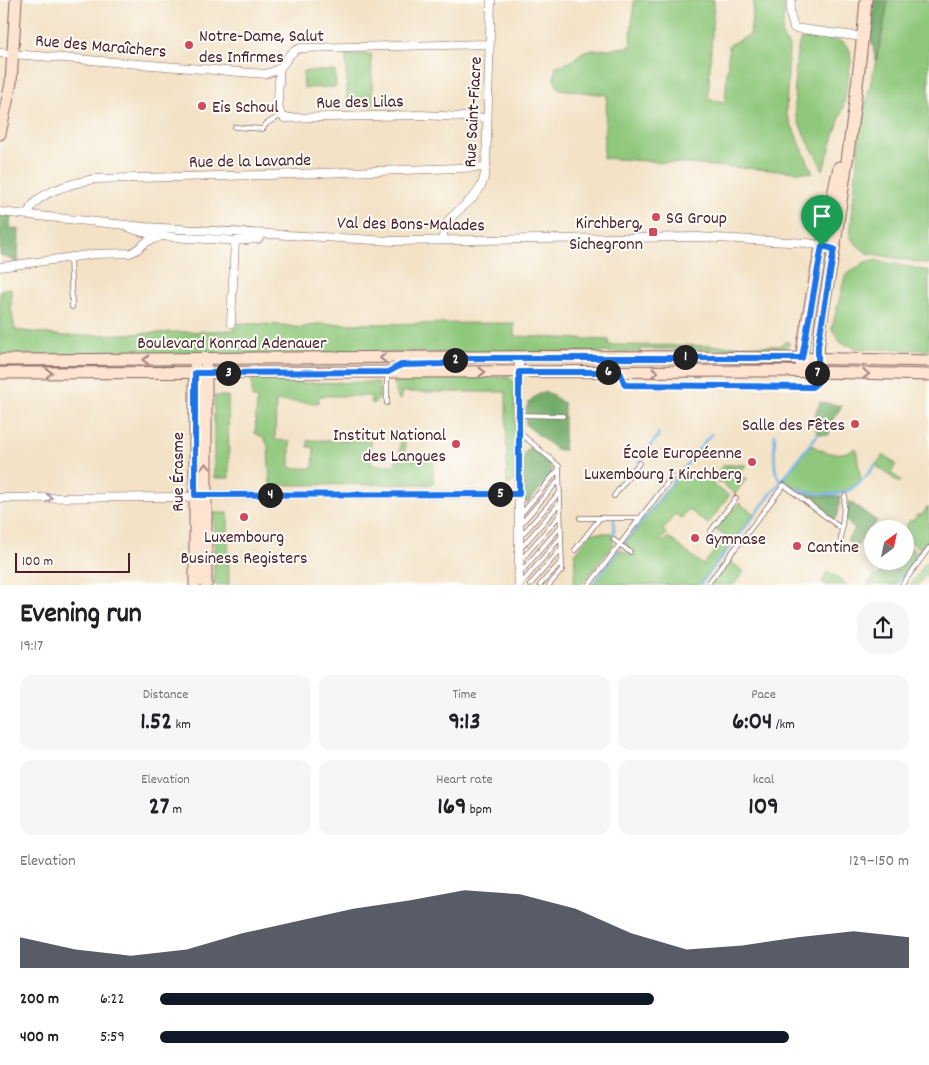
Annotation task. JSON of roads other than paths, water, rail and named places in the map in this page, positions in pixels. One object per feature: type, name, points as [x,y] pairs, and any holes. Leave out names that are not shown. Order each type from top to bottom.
[{"type":"main road","points":[[0,134],[7,106],[16,0]]},
{"type":"main road","points":[[817,373],[818,346],[834,249],[863,37],[866,0]]},
{"type":"main road","points":[[801,372],[822,246],[844,140],[854,103]]},
{"type":"main road","points":[[822,246],[834,249]]},
{"type":"main road","name":"Boulevard Konrad Adenauer","points":[[0,360],[519,357],[818,358],[929,361]]},
{"type":"main road","name":"Rue Érasme","points":[[195,585],[199,496],[201,359]]},
{"type":"main road","name":"Boulevard Konrad Adenauer","points":[[0,373],[801,372],[929,376]]},
{"type":"main road","name":"Rue Érasme","points":[[199,496],[206,585]]},
{"type":"street","name":"Rue Saint-Fiacre","points":[[443,239],[447,221],[473,198],[482,186],[486,167],[491,0]]},
{"type":"street","points":[[791,0],[790,14],[794,28],[863,37]]},
{"type":"street","points":[[281,115],[278,108],[281,77],[279,69],[293,51],[301,48],[490,44]]},
{"type":"street","name":"Rue des Maraîchers","points":[[0,53],[266,74],[279,69]]},
{"type":"street","name":"Rue des Lilas","points":[[281,115],[284,118],[420,115],[488,118]]},
{"type":"street","name":"Rue de la Lavande","points":[[28,214],[30,207],[35,201],[44,196],[69,185],[94,178],[267,175],[486,167]]},
{"type":"street","name":"Val des Bons-Malades","points":[[0,212],[120,224],[392,240],[698,237],[808,243],[822,246]]},
{"type":"street","points":[[120,224],[139,232],[162,236],[235,242],[258,239],[263,233]]},
{"type":"street","points":[[0,267],[70,256],[136,251],[147,242],[162,236]]},
{"type":"street","points":[[231,323],[235,242]]},
{"type":"street","points":[[519,357],[520,585]]},
{"type":"street","points":[[0,498],[519,494]]},
{"type":"lane","points":[[236,127],[263,129],[266,124],[281,115]]},
{"type":"lane","points":[[70,256],[72,307]]},
{"type":"lane","name":"Boulevard Konrad Adenauer","points":[[388,372],[401,365],[442,364],[464,358]]},
{"type":"lane","points":[[387,403],[388,372]]},
{"type":"lane","points":[[620,372],[625,385],[782,387],[812,387],[818,382],[817,373]]},
{"type":"lane","points":[[519,415],[563,416]]},
{"type":"lane","points":[[519,432],[559,466],[562,570],[549,585]]},
{"type":"lane","points":[[614,496],[639,463]]},
{"type":"lane","points":[[519,515],[559,469]]},
{"type":"lane","points":[[589,585],[672,478]]},
{"type":"lane","points":[[519,527],[559,480]]},
{"type":"lane","points":[[707,585],[784,485],[842,530]]},
{"type":"lane","points":[[519,539],[560,492]]},
{"type":"lane","points":[[840,547],[845,496]]},
{"type":"lane","points":[[710,532],[736,498]]},
{"type":"lane","points":[[519,551],[560,503]]},
{"type":"lane","points":[[519,563],[560,515]]},
{"type":"lane","points":[[580,518],[640,518]]},
{"type":"lane","points":[[575,550],[600,518]]},
{"type":"lane","points":[[519,574],[561,526]]},
{"type":"lane","points":[[520,585],[561,537]]},
{"type":"lane","points":[[614,540],[630,552]]},
{"type":"lane","points":[[902,585],[929,548]]},
{"type":"lane","points":[[530,585],[562,549]]},
{"type":"lane","points":[[540,585],[562,560]]},
{"type":"waterway","points":[[638,462],[658,436],[658,433]]},
{"type":"waterway","points":[[623,545],[711,434]]},
{"type":"waterway","points":[[775,434],[774,459],[776,472],[788,485],[797,489],[819,494],[847,491],[862,480],[875,465]]},
{"type":"waterway","points":[[700,585],[818,434]]},
{"type":"waterway","points":[[614,517],[614,538]]},
{"type":"waterway","points":[[923,550],[929,541]]},
{"type":"waterway","points":[[592,585],[620,549]]},
{"type":"waterway","points":[[896,585],[919,554]]},
{"type":"place","name":"Notre-Dame, Salut des Infirmes","points":[[189,45]]},
{"type":"place","name":"Eis Schoul","points":[[202,106]]},
{"type":"place","name":"SG Group","points":[[656,217]]},
{"type":"place","name":"Kirchberg, Sichegronn","points":[[653,232]]},
{"type":"place","name":"Salle des Fêtes","points":[[855,424]]},
{"type":"place","name":"Institut National des Langues","points":[[456,444]]},
{"type":"place","name":"École Européenne Luxembourg I Kirchberg","points":[[752,462]]},
{"type":"place","name":"Luxembourg Business Registers","points":[[244,517]]},
{"type":"place","name":"Gymnase","points":[[695,538]]},
{"type":"place","name":"Cantine","points":[[797,546]]}]
